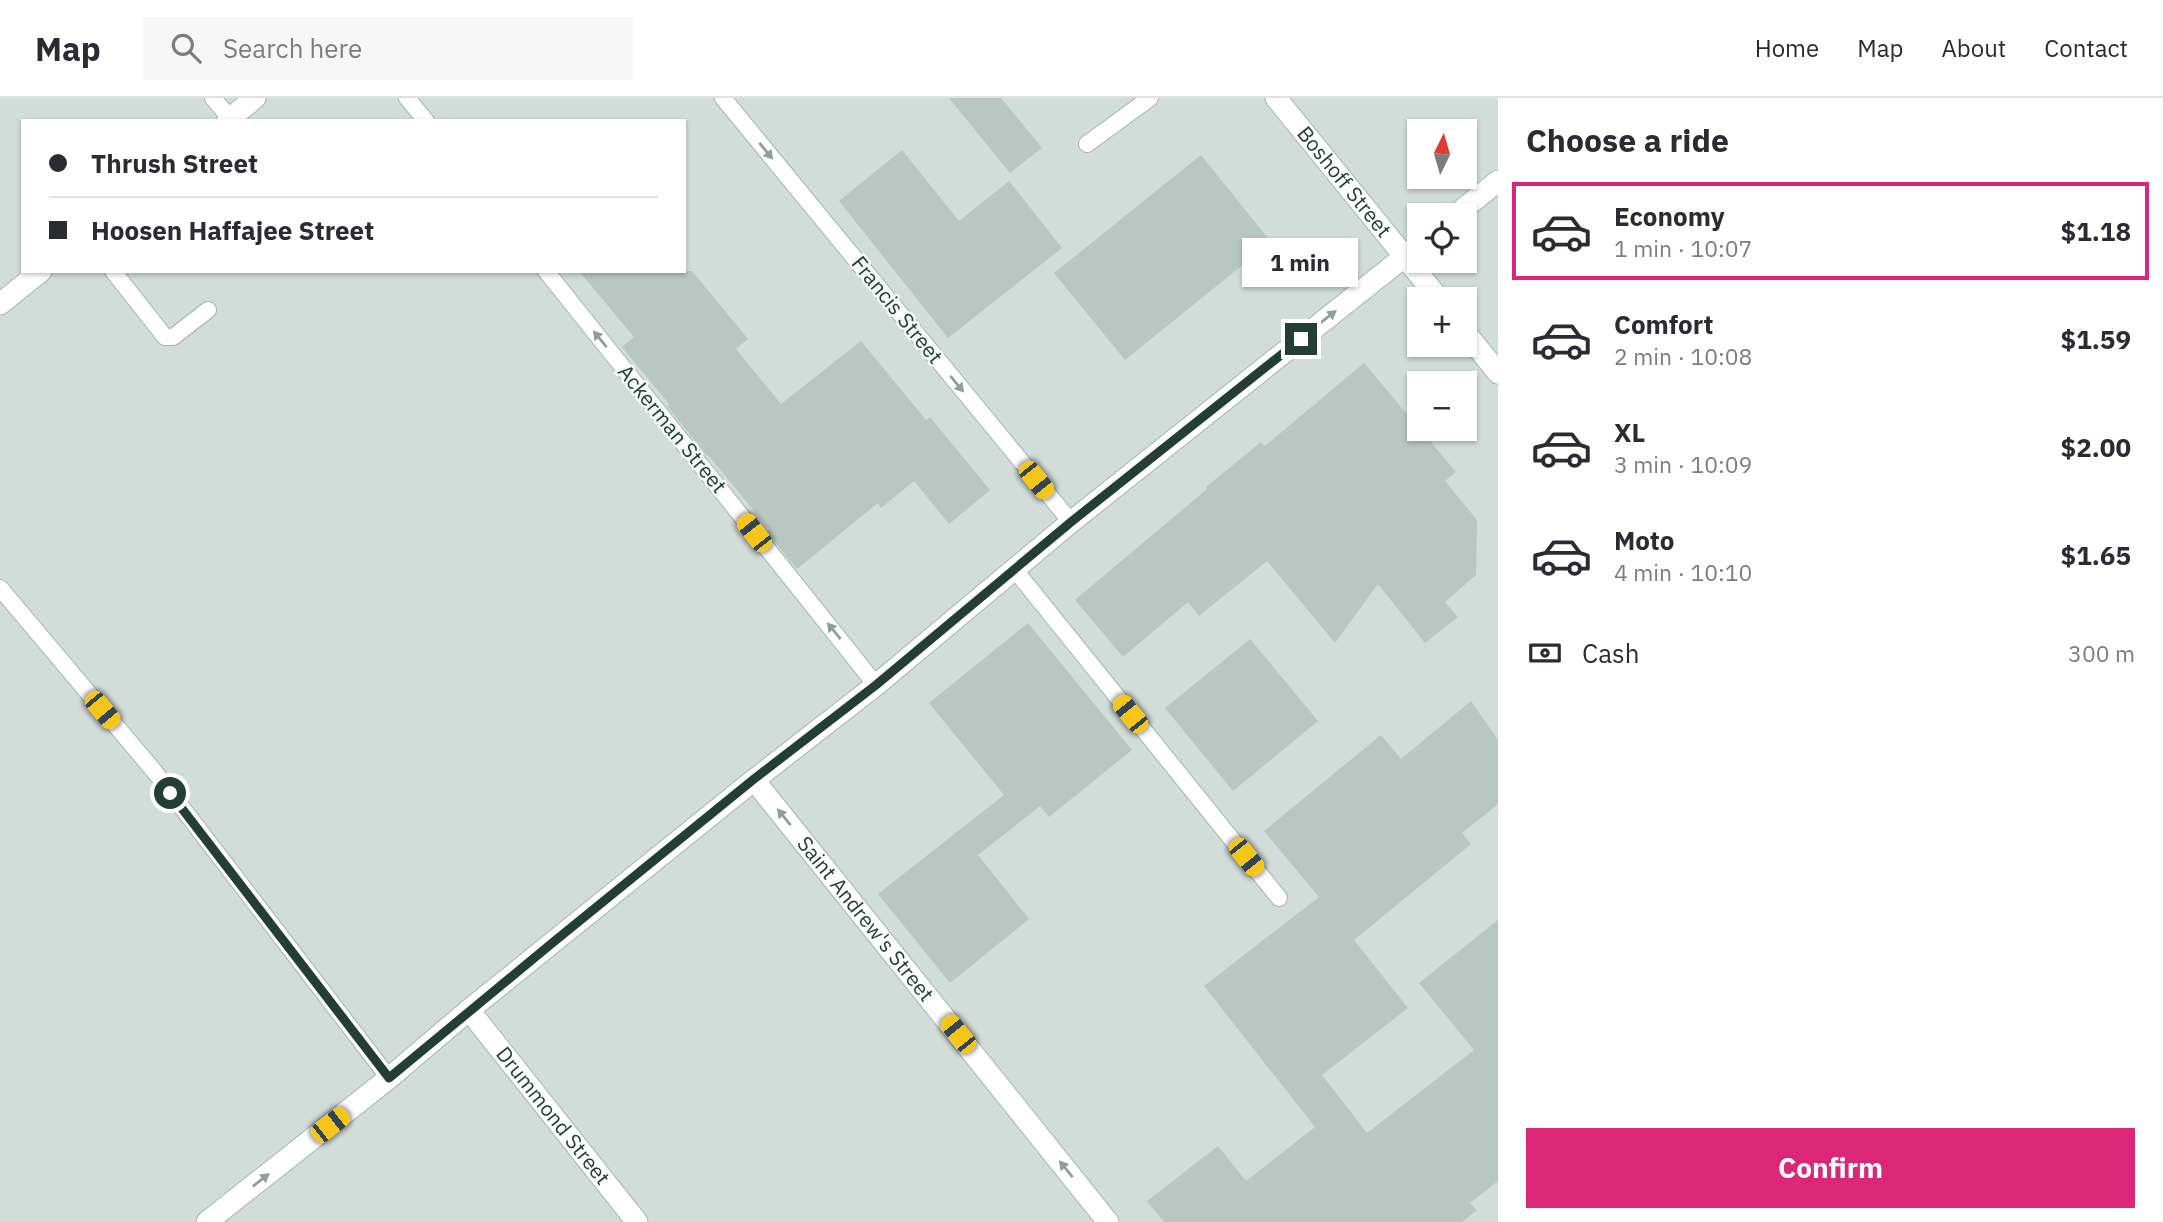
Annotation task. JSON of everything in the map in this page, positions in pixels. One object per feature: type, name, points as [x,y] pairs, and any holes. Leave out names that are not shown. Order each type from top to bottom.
[{"type":"street","points":[[230,119],[256,98]]},
{"type":"street","name":"Boshoff Street","points":[[1276,98],[1407,245]]},
{"type":"street","points":[[1471,203],[1498,181]]},
{"type":"street","points":[[211,1221],[754,779],[876,685],[1071,522],[1407,255]]},
{"type":"street","points":[[0,304],[39,273]]},
{"type":"street","points":[[1477,347],[1498,373]]},
{"type":"street","name":"Saint Andrew's Street","points":[[754,779],[1108,1222]]},
{"type":"street","name":"Drummond Street","points":[[469,1010],[637,1222]]},
{"type":"lane","points":[[214,98],[228,119]]},
{"type":"lane","points":[[408,98],[424,119]]},
{"type":"lane","name":"Francis Street","points":[[723,98],[1071,522]]},
{"type":"lane","points":[[1087,144],[1150,98]]},
{"type":"lane","points":[[115,273],[165,337],[173,337],[208,310]]},
{"type":"lane","name":"Ackerman Street","points":[[548,273],[876,685]]},
{"type":"lane","points":[[1015,570],[1279,898]]},
{"type":"lane","points":[[0,588],[153,771],[389,1078]]},
{"type":"shaded area","points":[[0,98],[1498,98],[1498,1222],[0,1222]]},
{"type":"building","points":[[949,98],[1001,98],[1042,148],[1010,173]]},
{"type":"building","points":[[902,150],[959,221],[1009,181],[1062,248],[948,338],[839,201]]},
{"type":"building","points":[[1201,155],[1271,242],[1125,360],[1054,273]]},
{"type":"building","points":[[692,271],[748,339],[736,349],[781,404],[861,341],[926,420],[930,417],[990,490],[949,524],[914,481],[881,508],[878,503],[797,569],[766,531],[769,529],[707,456],[622,347],[634,337],[581,273]]},
{"type":"building","points":[[1364,363],[1407,414],[1407,441],[1430,441],[1456,472],[1445,481],[1477,520],[1476,575],[1445,602],[1458,617],[1425,643],[1378,584],[1335,643],[1267,561],[1199,616],[1188,602],[1123,657],[1075,600],[1261,442],[1265,446]]},
{"type":"building","points":[[1028,623],[1132,750],[1049,817],[1040,806],[978,855],[1029,919],[950,983],[878,894],[1004,795],[929,703]]},
{"type":"building","points":[[1250,639],[1318,721],[1233,791],[1165,708]]},
{"type":"building","points":[[1471,701],[1498,740],[1498,804],[1462,833],[1471,844],[1354,940],[1408,1008],[1322,1075],[1367,1133],[1474,1050],[1419,983],[1498,920],[1498,1181],[1470,1203],[1477,1210],[1462,1222],[1164,1222],[1147,1201],[1218,1146],[1246,1181],[1315,1127],[1204,986],[1319,897],[1264,831],[1381,735],[1401,759]]},
{"type":"route","points":[[170,793],[389,1078],[754,779],[876,685],[1071,522],[1301,339]]}]
